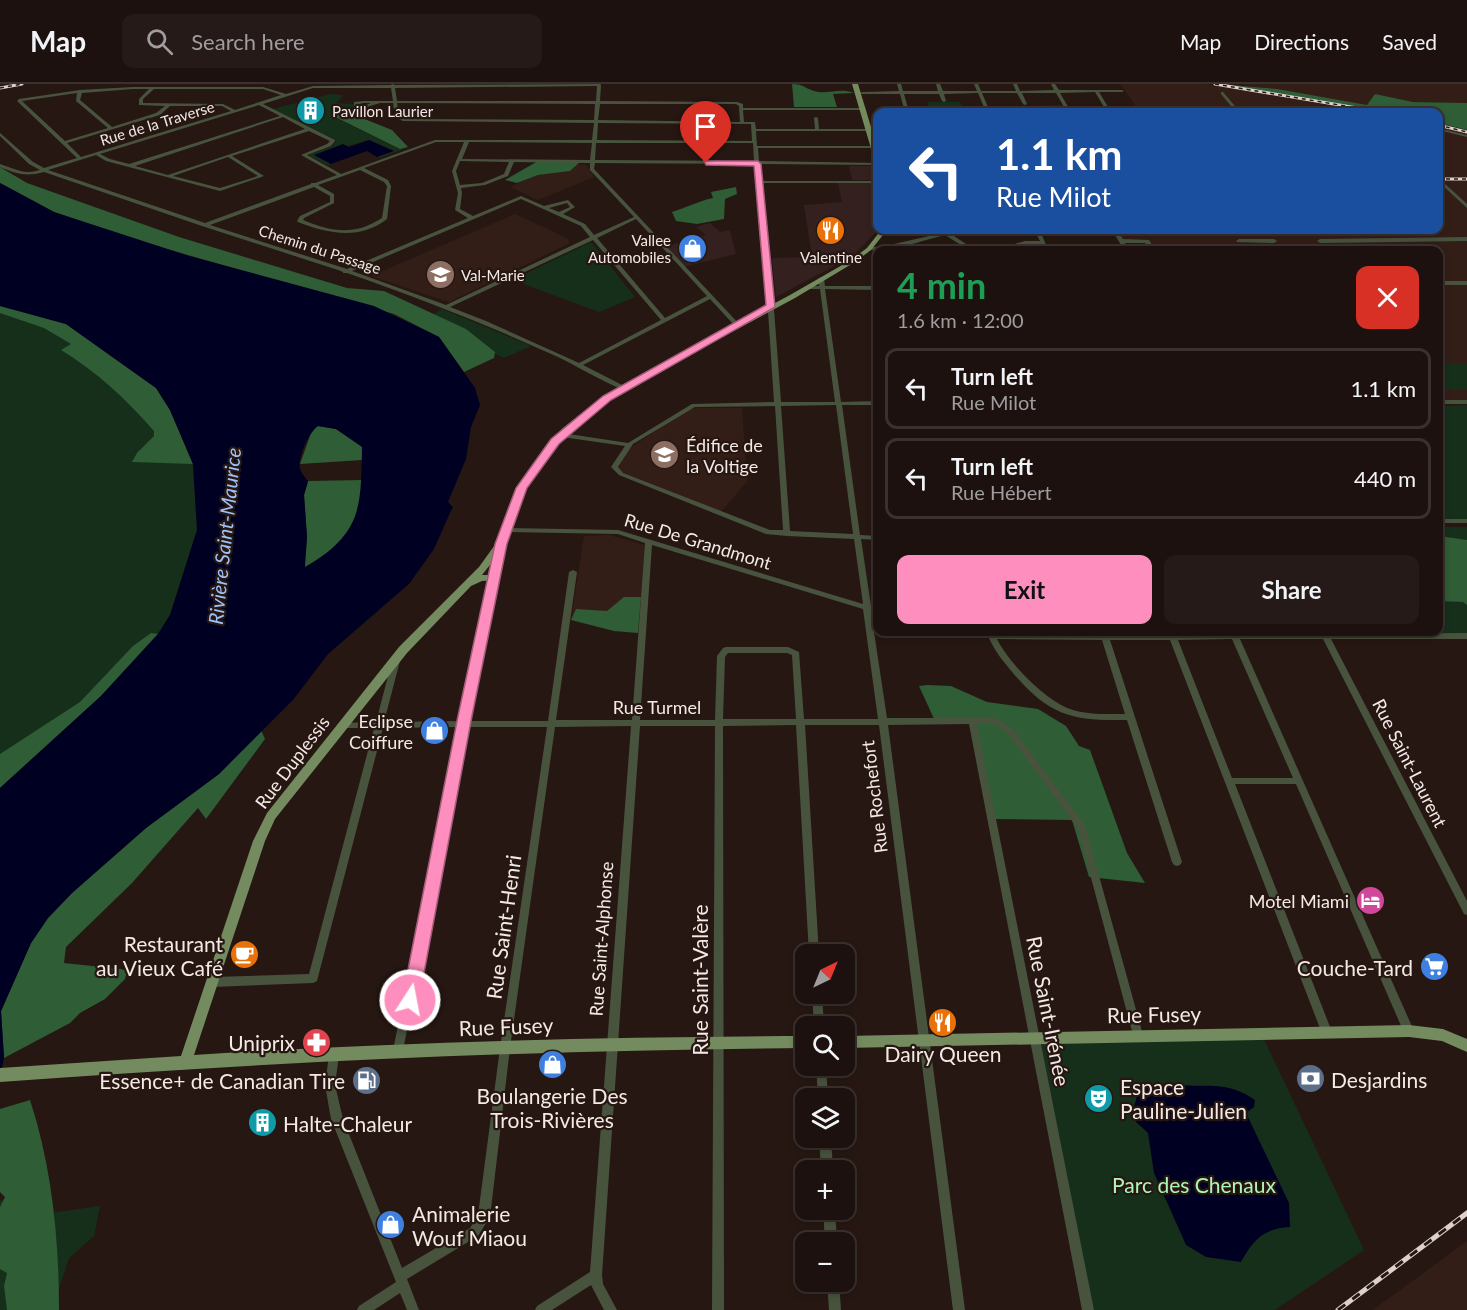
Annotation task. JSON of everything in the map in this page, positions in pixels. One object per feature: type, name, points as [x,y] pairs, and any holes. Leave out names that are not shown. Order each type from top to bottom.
[{"type":"main road","points":[[855,84],[873,144]]},
{"type":"main road","points":[[860,84],[863,107]]},
{"type":"main road","points":[[494,578],[505,530],[525,482],[562,435],[624,388],[807,287],[822,284],[869,249],[881,234]]},
{"type":"main road","name":"Rue Duplessis","points":[[185,1063],[267,823],[282,800],[398,656],[429,620],[465,586],[501,544]]},
{"type":"main road","name":"Rue Duplessis","points":[[465,586],[477,579],[494,578]]},
{"type":"main road","name":"Rue Fusey","points":[[855,1042],[1409,1031],[1431,1032],[1465,1043]]},
{"type":"main road","name":"Rue Fusey","points":[[0,1075],[398,1050],[795,1042]]},
{"type":"street","points":[[899,84],[906,108]]},
{"type":"street","points":[[938,84],[944,101]]},
{"type":"street","points":[[976,84],[986,108]]},
{"type":"street","points":[[1015,84],[1024,104]]},
{"type":"street","points":[[1053,84],[1067,108]]},
{"type":"street","points":[[393,85],[399,119],[753,122],[771,307],[787,534]]},
{"type":"street","points":[[600,85],[591,162],[593,170],[738,324]]},
{"type":"street","name":"Rue de la Traverse","points":[[44,170],[313,87],[600,85]]},
{"type":"street","points":[[153,88],[140,103],[223,105],[235,111]]},
{"type":"street","points":[[81,159],[19,101],[26,98],[80,91],[153,88],[261,88],[284,95]]},
{"type":"street","points":[[80,91],[78,100],[111,128]]},
{"type":"street","points":[[1096,91],[1107,108]]},
{"type":"street","points":[[862,93],[1122,91]]},
{"type":"street","points":[[1222,93],[1235,108]]},
{"type":"street","points":[[380,102],[599,102],[863,107]]},
{"type":"street","points":[[258,103],[333,142],[303,155],[340,175]]},
{"type":"street","points":[[63,143],[158,114],[168,105]]},
{"type":"street","points":[[741,106],[742,122]]},
{"type":"street","points":[[129,166],[283,116]]},
{"type":"street","points":[[816,118],[817,130]]},
{"type":"street","points":[[167,176],[309,129]]},
{"type":"street","points":[[754,130],[873,130]]},
{"type":"street","points":[[1443,130],[1467,136]]},
{"type":"street","points":[[0,134],[44,170]]},
{"type":"street","points":[[204,225],[431,141],[593,141],[873,147]]},
{"type":"street","points":[[466,141],[454,171],[459,187],[460,200],[457,210],[471,217]]},
{"type":"street","points":[[97,154],[129,166],[221,190],[262,176],[229,156]]},
{"type":"street","points":[[458,160],[758,164],[873,163]]},
{"type":"street","points":[[459,187],[483,184],[505,176],[512,160]]},
{"type":"street","name":"Chemin du Passage","points":[[0,165],[23,174],[44,170],[448,306],[581,364],[624,388]]},
{"type":"street","points":[[313,184],[332,195],[332,203],[302,217],[300,221],[337,234],[354,232],[384,219],[389,186],[386,181],[359,168]]},
{"type":"street","points":[[759,182],[873,182]]},
{"type":"street","points":[[1443,183],[1467,207]]},
{"type":"street","points":[[345,272],[520,196],[581,223],[664,320]]},
{"type":"street","points":[[545,207],[568,201],[573,207],[559,214]]},
{"type":"street","points":[[448,306],[637,217]]},
{"type":"street","points":[[892,246],[934,234]]},
{"type":"street","points":[[948,234],[966,246]]},
{"type":"street","points":[[1039,234],[1044,246]]},
{"type":"street","points":[[1117,234],[1124,246]]},
{"type":"street","points":[[1320,241],[1467,239]]},
{"type":"street","points":[[1121,241],[1147,241],[1150,246]]},
{"type":"street","points":[[1239,241],[1274,241]]},
{"type":"street","points":[[1263,241],[1266,246]]},
{"type":"street","points":[[1015,246],[1042,243]]},
{"type":"street","points":[[1443,283],[1467,283]]},
{"type":"street","points":[[822,284],[873,288]]},
{"type":"street","name":"Rue Rochefort","points":[[822,284],[883,722],[922,1041],[959,1310]]},
{"type":"street","points":[[581,364],[711,296]]},
{"type":"street","points":[[1443,402],[1467,402]]},
{"type":"street","points":[[873,403],[694,405],[629,445],[614,466],[619,473],[760,529],[787,534],[873,538]]},
{"type":"street","points":[[562,435],[629,445]]},
{"type":"street","points":[[1443,521],[1467,521]]},
{"type":"street","name":"Rue De Grandmont","points":[[505,530],[610,531],[873,610]]},
{"type":"street","name":"Rue Saint-Alphonse","points":[[596,1275],[649,541]]},
{"type":"street","name":"Rue Saint-Henri","points":[[363,1310],[482,1224],[573,572]]},
{"type":"street","points":[[398,1050],[440,854],[463,725],[494,578]]},
{"type":"street","points":[[1443,635],[1467,636]]},
{"type":"street","points":[[992,636],[1006,658],[1039,696],[1052,706],[1086,717],[1131,717]]},
{"type":"street","points":[[1105,636],[1177,862]]},
{"type":"street","points":[[1173,636],[1327,1032]]},
{"type":"street","points":[[1214,636],[1239,636]]},
{"type":"street","name":"Rue Saint-Laurent","points":[[1325,636],[1467,911]]},
{"type":"street","points":[[1235,637],[1409,1031]]},
{"type":"street","name":"Rue Saint-Valère","points":[[718,1310],[717,1042],[721,656],[724,651],[794,651],[801,724]]},
{"type":"street","points":[[213,982],[313,978],[398,656]]},
{"type":"street","name":"Rue Saint-Irénée","points":[[972,720],[1088,1310]]},
{"type":"street","name":"Rue Turmel","points":[[342,725],[801,724],[993,721],[1007,728],[1080,825],[1138,1035]]},
{"type":"street","points":[[801,724],[813,944]]},
{"type":"street","points":[[1229,781],[1298,781]]},
{"type":"street","points":[[334,1055],[330,1085],[337,1119],[413,1310]]},
{"type":"street","points":[[541,1310],[596,1275],[597,1285],[611,1310]]},
{"type":"street","points":[[834,1292],[835,1310]]},
{"type":"shaded area","points":[[1120,84],[1206,84],[1350,108],[1137,108]]},
{"type":"shaded area","points":[[1240,84],[1467,84],[1467,103],[1413,102],[1375,94],[1367,105]]},
{"type":"shaded area","points":[[1064,105],[1066,108],[1011,108],[1010,106]]},
{"type":"shaded area","points":[[1443,127],[1467,132],[1467,284],[1443,284],[1443,246],[1151,246],[1147,240],[1123,240],[1119,234],[1443,234]]},
{"type":"shaded area","points":[[577,164],[587,165],[594,177],[538,200],[510,187],[537,175],[570,171]]},
{"type":"shaded area","points":[[849,166],[872,166],[873,180],[852,180]]},
{"type":"shaded area","points":[[838,183],[873,183],[874,234],[853,256],[776,297],[772,258],[812,257],[804,205],[842,202]]},
{"type":"shaded area","points":[[515,214],[567,238],[570,243],[449,302],[371,276]]},
{"type":"shaded area","points":[[710,223],[720,232],[730,230],[736,254],[683,267],[664,247],[706,235],[696,227]]},
{"type":"shaded area","points":[[1443,285],[1467,285],[1467,402],[1443,402]]},
{"type":"shaded area","points":[[696,408],[742,408],[747,482],[718,515],[623,476],[618,469],[629,449],[683,412]]},
{"type":"shaded area","points":[[609,535],[645,545],[639,623],[571,620],[584,536]]},
{"type":"shaded area","points":[[1467,1241],[1467,1310],[1373,1310]]},
{"type":"green space","points":[[792,84],[819,92],[849,91],[854,93],[833,94],[837,107],[794,107]]},
{"type":"green space","points":[[1219,84],[1277,89],[1367,105],[1375,94],[1413,102],[1467,103],[1467,130],[1443,124],[1443,108],[1360,108]]},
{"type":"green space","points":[[330,94],[343,95],[337,103],[353,104],[358,108],[332,116],[399,149],[406,148],[379,158],[377,157],[393,151],[369,140],[315,155],[331,164],[328,165],[308,155],[333,146],[336,140],[273,109]]},
{"type":"green space","points":[[927,102],[960,102],[963,108],[929,108]]},
{"type":"green space","points":[[358,108],[352,114],[392,130],[408,147],[400,149],[331,115]]},
{"type":"green space","points":[[538,161],[581,161],[570,171],[538,175],[517,183],[505,180]]},
{"type":"green space","points":[[0,167],[27,183],[179,237],[347,288],[384,291],[466,329],[495,352],[494,358],[464,372],[439,337],[394,314],[132,239],[54,212],[0,183]]},
{"type":"green space","points":[[736,187],[737,194],[725,199],[724,219],[697,224],[676,221],[672,212],[713,198],[711,192]]},
{"type":"green space","points":[[591,242],[635,297],[599,312],[513,280]]},
{"type":"green space","points":[[0,273],[193,464],[197,530],[170,615],[158,634],[0,788]]},
{"type":"green space","points":[[0,306],[66,324],[156,388],[170,410],[193,464],[132,462],[137,453],[154,436],[154,431],[110,387],[87,367],[61,350],[71,344],[44,328],[0,313]]},
{"type":"green space","points":[[442,309],[531,346],[504,358],[424,320]]},
{"type":"green space","points":[[1443,363],[1467,363],[1467,390],[1443,390]]},
{"type":"green space","points":[[1467,405],[1467,522],[1443,522],[1443,406]]},
{"type":"green space","points":[[318,426],[336,429],[363,447],[362,460],[300,464],[312,430]]},
{"type":"green space","points":[[362,480],[359,508],[347,532],[328,552],[304,568],[307,537],[304,495],[308,481]]},
{"type":"green space","points":[[1443,527],[1467,527],[1467,635],[1443,635]]},
{"type":"green space","points":[[1443,537],[1467,540],[1467,605],[1463,602],[1443,601]]},
{"type":"green space","points":[[624,597],[641,597],[638,633],[614,631],[571,620],[576,609],[607,611]]},
{"type":"green space","points":[[151,633],[158,634],[101,696],[0,788],[0,754],[80,702],[133,646]]},
{"type":"green space","points":[[919,686],[951,686],[987,702],[1038,709],[1066,726],[1079,746],[1090,750],[1127,853],[1145,883],[1089,877],[1072,820],[988,819],[969,720],[935,721]]},
{"type":"green space","points":[[261,730],[265,739],[206,819],[198,808],[132,883],[66,947],[64,963],[121,969],[127,971],[125,979],[105,999],[80,1013],[70,1023],[4,1058],[1,1011],[31,943],[48,918],[72,893],[146,828],[219,774]]},
{"type":"green space","name":"Parc des Chenaux","points":[[1263,1037],[1364,1250],[1275,1310],[1091,1310],[1037,1045]]},
{"type":"green space","points":[[30,1100],[44,1151],[53,1204],[58,1257],[59,1310],[7,1310],[4,1286],[7,1273],[0,1269],[0,1207],[5,1197],[0,1192],[0,1109]]},
{"type":"green space","points":[[0,1200],[50,1213],[100,1206],[94,1236],[69,1258],[52,1310],[0,1310]]},
{"type":"water","points":[[369,140],[394,151],[377,157],[367,151],[331,164],[314,155],[343,144],[349,147]]},
{"type":"water","name":"Rivière Saint-Maurice","points":[[0,183],[54,212],[189,256],[374,306],[439,337],[475,388],[480,405],[471,427],[466,459],[448,502],[453,507],[434,549],[409,584],[328,654],[293,700],[219,774],[146,828],[72,893],[48,918],[31,943],[1,1011],[4,1058],[0,1077],[0,788],[101,696],[158,634],[170,615],[197,530],[193,464],[170,410],[156,388],[66,324],[0,306]],"holes":[[[318,426],[336,429],[362,447],[359,503],[348,531],[338,543],[305,567],[307,537],[304,495],[308,481],[301,470],[302,451]]]},
{"type":"water","points":[[1172,1084],[1224,1087],[1244,1093],[1255,1100],[1254,1107],[1246,1113],[1289,1203],[1290,1227],[1273,1230],[1260,1237],[1250,1247],[1241,1262],[1206,1257],[1186,1245],[1154,1173],[1148,1133],[1136,1122],[1134,1107],[1138,1092],[1151,1086]]},
{"type":"railway","points":[[0,88],[22,84]]},
{"type":"railway","points":[[1215,84],[1357,108]]},
{"type":"railway","points":[[1443,126],[1467,132]]},
{"type":"railway","points":[[1443,179],[1467,179]]},
{"type":"railway","points":[[1338,1310],[1467,1213]]},
{"type":"place","name":"Pavillon Laurier","points":[[311,111]]},
{"type":"place","name":"Valentine","points":[[831,230]]},
{"type":"place","name":"Vallee Automobiles","points":[[692,249]]},
{"type":"place","name":"Val-Marie","points":[[440,275]]},
{"type":"place","name":"Édifice de la Voltige","points":[[665,455]]},
{"type":"place","name":"Eclipse Coiffure","points":[[434,731]]},
{"type":"place","name":"Motel Miami","points":[[1370,901]]},
{"type":"place","name":"Restaurant au Vieux Café","points":[[244,955]]},
{"type":"place","name":"Couche-Tard","points":[[1434,967]]},
{"type":"place","name":"Dairy Queen","points":[[943,1022]]},
{"type":"place","name":"Uniprix","points":[[316,1042]]},
{"type":"place","name":"Boulangerie Des Trois-Rivières","points":[[552,1064]]},
{"type":"place","name":"Desjardins","points":[[1310,1079]]},
{"type":"place","name":"Essence+ de Canadian Tire","points":[[366,1080]]},
{"type":"place","name":"Espace Pauline-Julien","points":[[1099,1098]]},
{"type":"place","name":"Halte-Chaleur","points":[[262,1123]]},
{"type":"place","name":"Animalerie Wouf Miaou","points":[[391,1225]]},
{"type":"route","points":[[410,1000],[501,544],[510,513],[522,488],[535,466],[555,442],[607,398],[771,307],[758,164],[706,163]]}]
